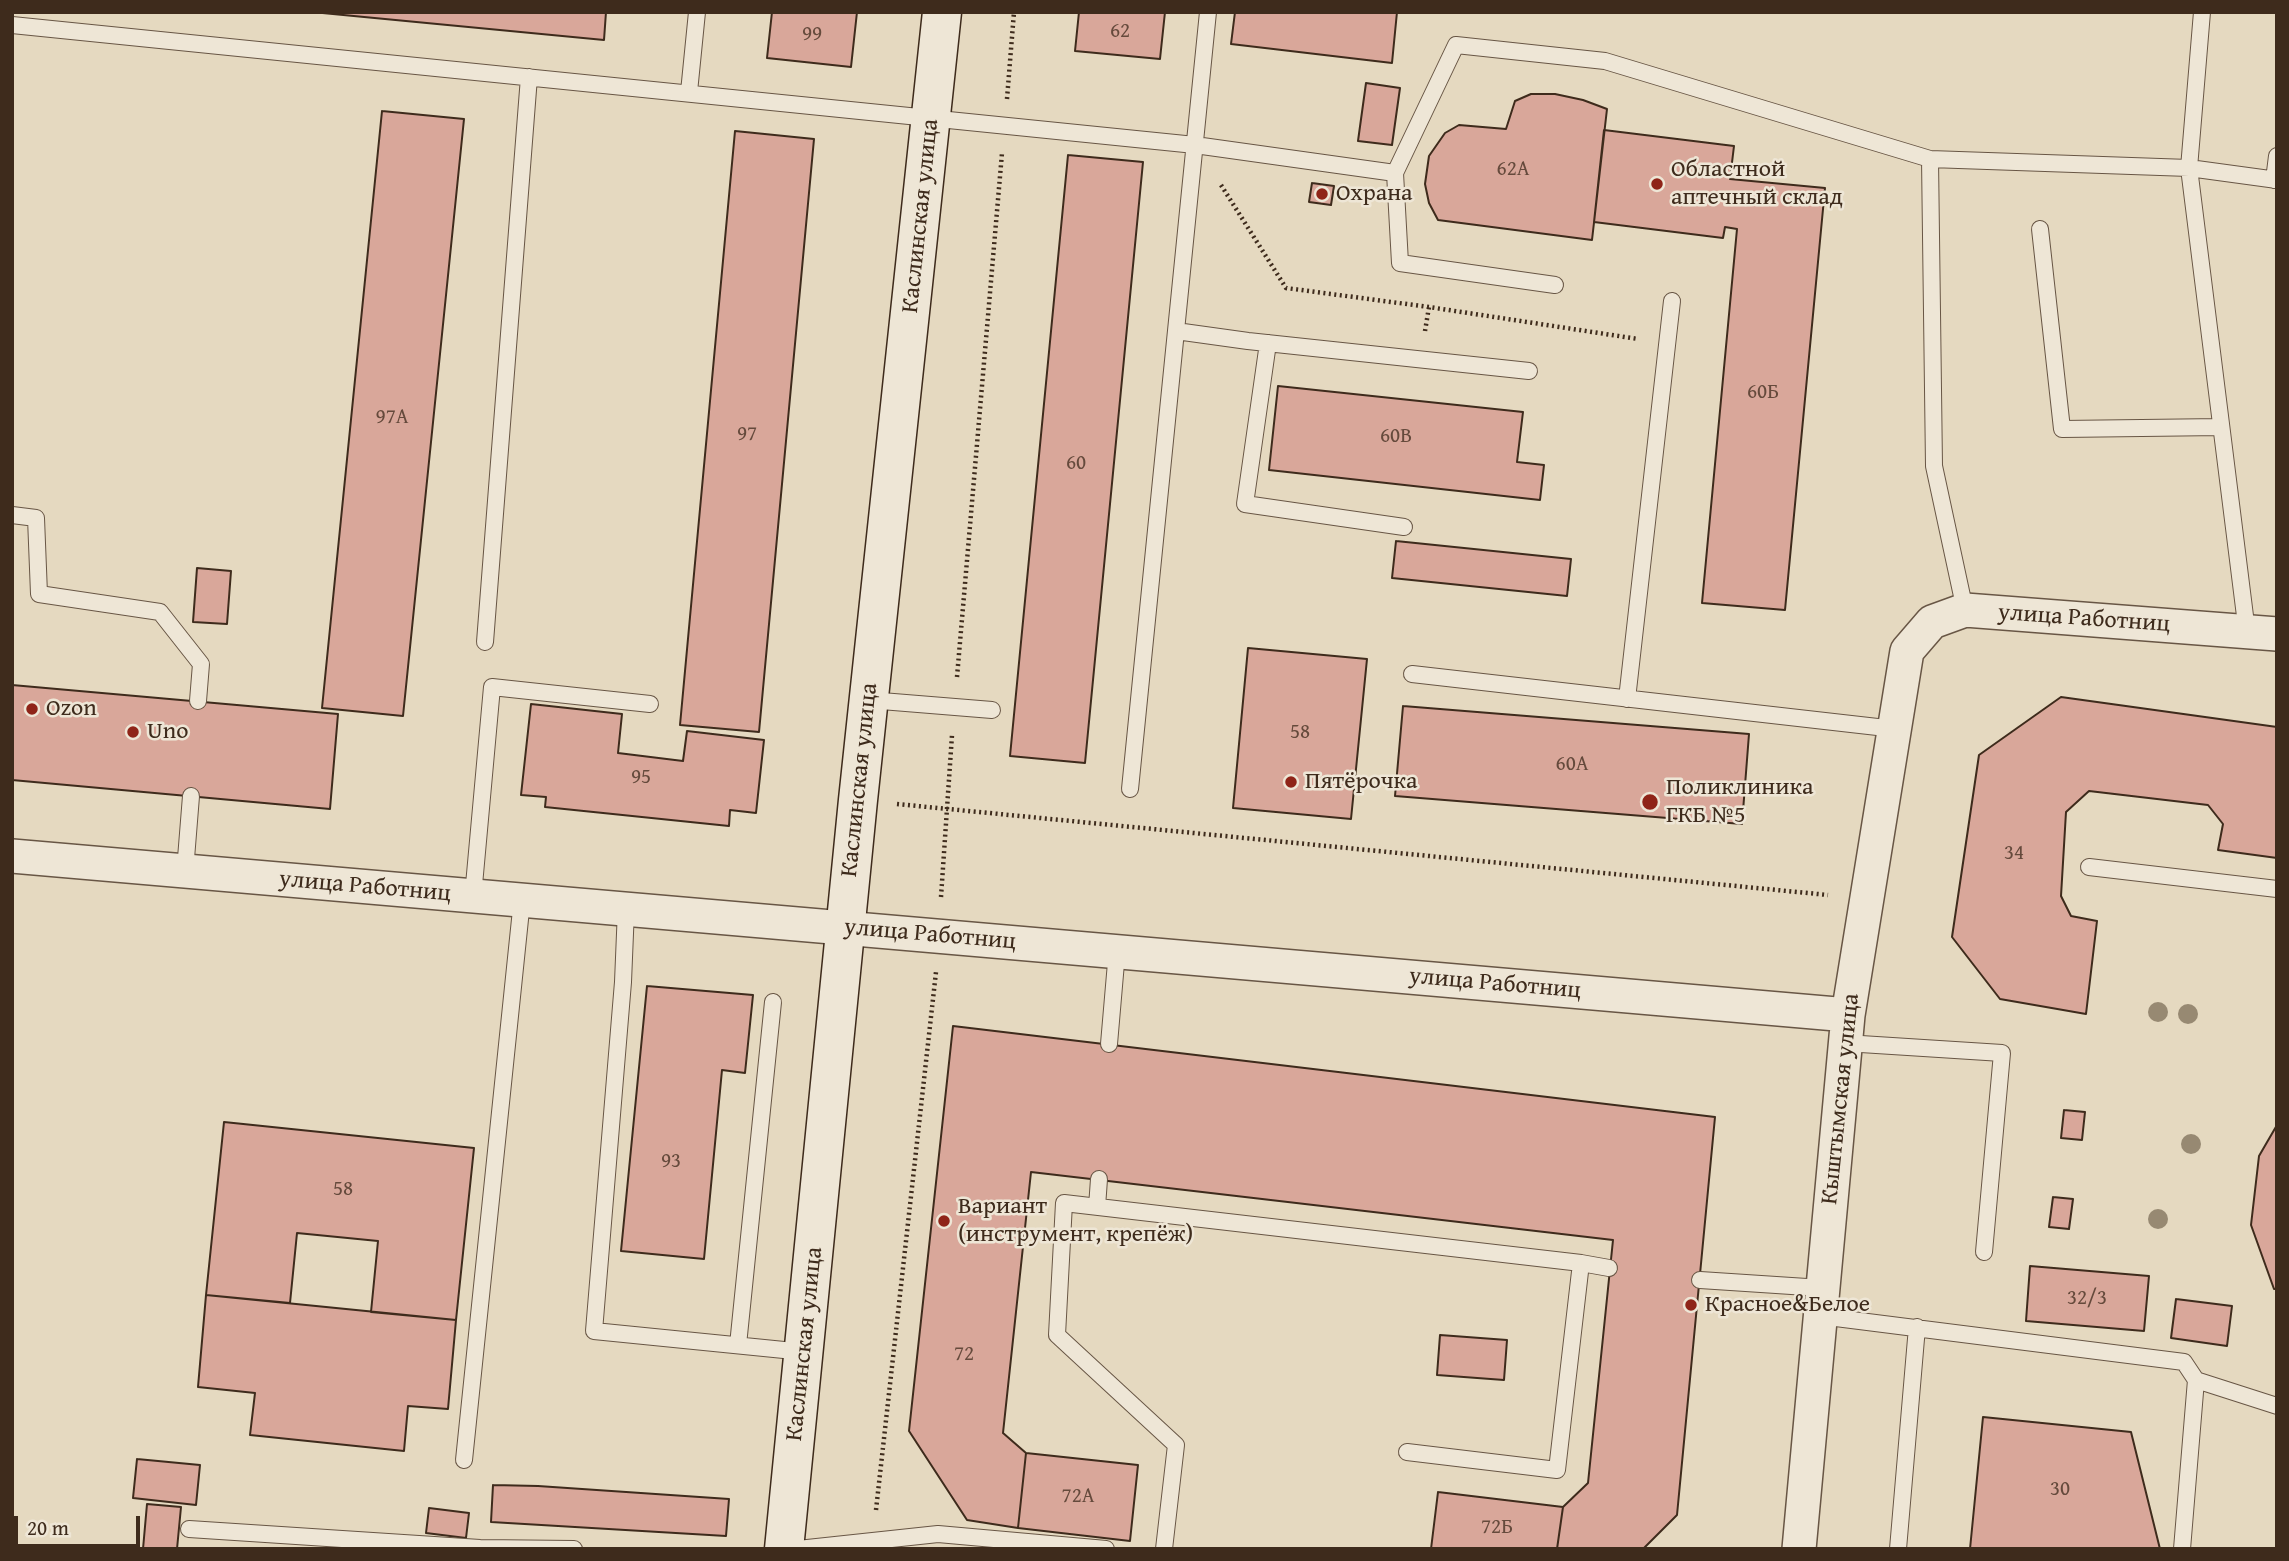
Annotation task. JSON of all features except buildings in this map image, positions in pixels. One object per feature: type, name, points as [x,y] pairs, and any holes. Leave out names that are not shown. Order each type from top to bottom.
[{"type":"main road","name":"Каслинская улица","points":[[784,1549],[868,700],[942,12]]},
{"type":"street","name":"улица Работниц","points":[[1907,651],[1933,622],[1965,610],[2262,633]]},
{"type":"street","name":"Кыштымская улица","points":[[1799,1549],[1846,1029],[1907,651]]},
{"type":"street","name":"улица Работниц","points":[[12,856],[1117,951],[1846,1029]]},
{"type":"lane","points":[[689,92],[697,12]]},
{"type":"lane","points":[[1130,789],[1208,12]]},
{"type":"lane","points":[[2202,12],[2189,168],[2221,427],[2262,633]]},
{"type":"lane","points":[[12,25],[1195,145],[1395,173]]},
{"type":"lane","points":[[1555,285],[1400,263],[1395,173],[1455,45],[1605,61],[1930,159],[2189,168],[2275,180],[2277,156]]},
{"type":"lane","points":[[485,642],[529,77]]},
{"type":"lane","points":[[1930,159],[1934,466],[1965,610]]},
{"type":"lane","points":[[2040,229],[2062,429],[2221,427]]},
{"type":"lane","points":[[1627,699],[1672,301]]},
{"type":"lane","points":[[1177,331],[1529,371]]},
{"type":"lane","points":[[1268,342],[1245,504],[1404,527]]},
{"type":"lane","points":[[12,515],[36,519],[39,594],[160,612],[201,664],[198,701]]},
{"type":"lane","points":[[1412,674],[1895,729]]},
{"type":"lane","points":[[473,896],[492,687],[650,704]]},
{"type":"lane","points":[[868,700],[992,710]]},
{"type":"lane","points":[[185,871],[191,796]]},
{"type":"lane","points":[[2089,867],[2277,889]]},
{"type":"lane","points":[[464,1461],[522,900]]},
{"type":"lane","points":[[626,909],[623,982],[594,1331],[804,1352]]},
{"type":"lane","points":[[1109,1044],[1117,951]]},
{"type":"lane","points":[[738,1345],[773,1002]]},
{"type":"lane","points":[[1846,1029],[2002,1053],[1983,1252]]},
{"type":"lane","points":[[1097,1207],[1099,1179]]},
{"type":"lane","points":[[1164,1549],[1176,1445],[1057,1335],[1064,1203],[1609,1268]]},
{"type":"lane","points":[[1407,1452],[1557,1470],[1581,1263]]},
{"type":"lane","points":[[1700,1280],[1821,1302],[1917,1327],[2185,1362],[2196,1380],[2182,1549]]},
{"type":"lane","points":[[1898,1549],[1917,1327]]},
{"type":"lane","points":[[2196,1380],[2277,1406]]},
{"type":"lane","points":[[189,1528],[481,1548],[574,1549]]},
{"type":"lane","points":[[798,1549],[938,1534],[1106,1549]]},
{"type":"path","points":[[873,1541],[940,936],[945,808],[1014,12]]},
{"type":"path","points":[[858,800],[1867,899]]},
{"type":"place","name":"Областной аптечный склад","points":[[1657,184]]},
{"type":"place","name":"Охрана","points":[[1322,194]]},
{"type":"place","name":"Ozon","points":[[32,709]]},
{"type":"place","name":"Uno","points":[[133,732]]},
{"type":"place","name":"Пятёрочка","points":[[1291,782]]},
{"type":"place","name":"Поликлиника ГКБ №5","points":[[1650,802]]},
{"type":"place","name":"Вариант (инструмент, крепёж)","points":[[944,1221]]},
{"type":"place","name":"Красное&Белое","points":[[1691,1305]]}]
